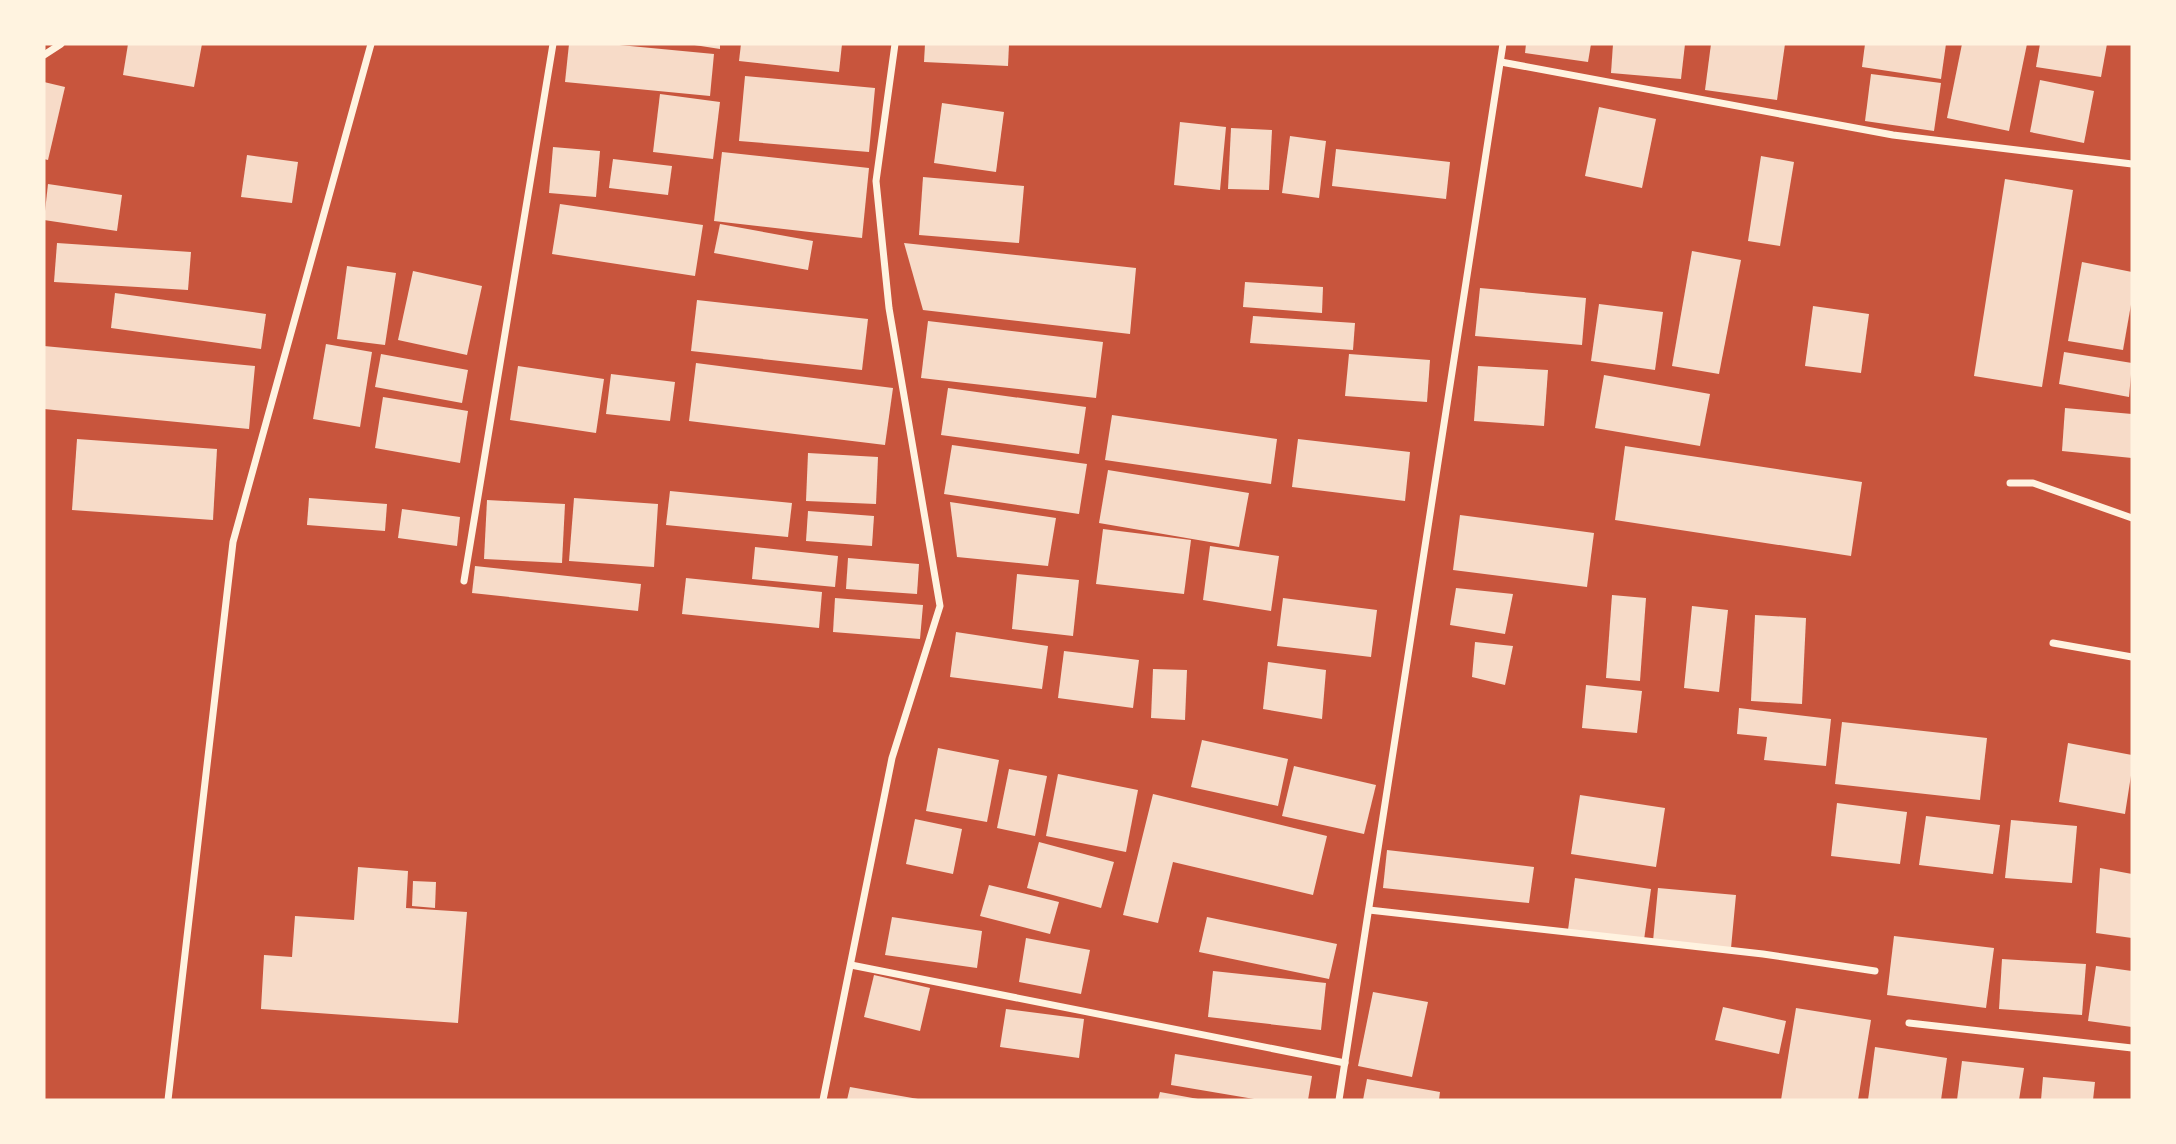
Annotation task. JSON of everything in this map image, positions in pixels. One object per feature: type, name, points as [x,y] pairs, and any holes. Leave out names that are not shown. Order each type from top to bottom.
[{"type":"street","points":[[44,55],[61,44]]},
{"type":"street","points":[[169,1100],[233,542],[370,44]]},
{"type":"street","points":[[464,581],[553,44]]},
{"type":"street","points":[[823,1100],[892,758],[940,606],[888,308],[876,181],[895,44]]},
{"type":"street","points":[[1339,1100],[1503,44]]},
{"type":"street","points":[[1500,62],[1893,135],[2132,164]]},
{"type":"street","points":[[2010,483],[2033,483],[2132,518]]},
{"type":"street","points":[[2053,643],[2132,657]]},
{"type":"street","points":[[1369,910],[1763,954],[1875,971]]},
{"type":"street","points":[[851,965],[1345,1063]]},
{"type":"street","points":[[1909,1023],[2132,1048]]},
{"type":"building","points":[[128,44],[202,44],[194,87],[123,75]]},
{"type":"building","points":[[569,44],[609,44],[714,54],[710,96],[565,82]]},
{"type":"building","points":[[688,44],[720,44],[720,49]]},
{"type":"building","points":[[741,44],[842,44],[839,72],[739,61]]},
{"type":"building","points":[[925,44],[1009,44],[1008,66],[924,62]]},
{"type":"building","points":[[1526,44],[1591,44],[1588,62],[1525,53]]},
{"type":"building","points":[[1613,44],[1685,44],[1681,79],[1611,73]]},
{"type":"building","points":[[1711,44],[1785,44],[1777,100],[1705,90]]},
{"type":"building","points":[[1865,44],[1946,44],[1941,79],[1862,67]]},
{"type":"building","points":[[1962,44],[2027,44],[2009,131],[1947,118]]},
{"type":"building","points":[[2040,44],[2107,44],[2101,77],[2036,67]]},
{"type":"building","points":[[1871,74],[1941,83],[1934,131],[1865,121]]},
{"type":"building","points":[[745,76],[875,88],[869,152],[739,141]]},
{"type":"building","points":[[2040,80],[2094,91],[2084,143],[2030,132]]},
{"type":"building","points":[[44,82],[65,87],[48,160],[44,159]]},
{"type":"building","points":[[660,94],[720,102],[713,159],[653,152]]},
{"type":"building","points":[[942,103],[1004,112],[996,172],[934,163]]},
{"type":"building","points":[[1599,107],[1656,119],[1642,188],[1585,176]]},
{"type":"building","points":[[1180,122],[1226,127],[1220,190],[1174,185]]},
{"type":"building","points":[[1231,128],[1272,130],[1269,190],[1228,189]]},
{"type":"building","points":[[1290,136],[1326,141],[1319,198],[1282,193]]},
{"type":"building","points":[[553,147],[600,151],[596,197],[549,193]]},
{"type":"building","points":[[1336,149],[1450,162],[1446,199],[1332,186]]},
{"type":"building","points":[[722,152],[869,168],[862,238],[714,221]]},
{"type":"building","points":[[247,155],[298,162],[292,203],[241,197]]},
{"type":"building","points":[[1761,156],[1794,162],[1780,246],[1748,241]]},
{"type":"building","points":[[613,159],[672,166],[668,195],[609,188]]},
{"type":"building","points":[[923,177],[1024,186],[1019,243],[919,235]]},
{"type":"building","points":[[2005,179],[2073,190],[2042,387],[1974,376]]},
{"type":"building","points":[[48,184],[122,195],[117,231],[44,220]]},
{"type":"building","points":[[560,204],[703,225],[695,276],[552,254]]},
{"type":"building","points":[[720,224],[813,241],[808,270],[714,253]]},
{"type":"building","points":[[57,243],[191,252],[188,290],[54,282]]},
{"type":"building","points":[[904,243],[1136,268],[1130,334],[923,310]]},
{"type":"building","points":[[1692,251],[1741,260],[1719,374],[1672,366]]},
{"type":"building","points":[[2082,262],[2132,272],[2132,299],[2123,350],[2068,341]]},
{"type":"building","points":[[347,266],[396,273],[385,345],[337,339]]},
{"type":"building","points":[[413,271],[482,286],[467,355],[398,340]]},
{"type":"building","points":[[1245,282],[1323,287],[1322,313],[1243,307]]},
{"type":"building","points":[[1480,288],[1586,298],[1582,345],[1475,336]]},
{"type":"building","points":[[115,293],[266,314],[261,349],[111,328]]},
{"type":"building","points":[[697,300],[868,319],[862,370],[691,351]]},
{"type":"building","points":[[1599,304],[1663,312],[1655,370],[1591,361]]},
{"type":"building","points":[[1813,306],[1869,314],[1861,373],[1805,366]]},
{"type":"building","points":[[1253,316],[1355,323],[1353,350],[1250,343]]},
{"type":"building","points":[[928,321],[1103,342],[1096,398],[921,378]]},
{"type":"building","points":[[326,344],[372,352],[360,427],[313,419]]},
{"type":"building","points":[[44,346],[255,366],[249,429],[44,409]]},
{"type":"building","points":[[2064,352],[2132,363],[2129,397],[2059,384]]},
{"type":"building","points":[[381,354],[468,370],[462,403],[375,387]]},
{"type":"building","points":[[1349,354],[1430,360],[1427,402],[1345,396]]},
{"type":"building","points":[[696,363],[893,388],[885,445],[689,421]]},
{"type":"building","points":[[518,366],[604,379],[596,433],[510,420]]},
{"type":"building","points":[[1478,366],[1548,370],[1544,426],[1474,421]]},
{"type":"building","points":[[611,374],[675,382],[670,421],[606,414]]},
{"type":"building","points":[[1604,375],[1710,394],[1700,446],[1595,428]]},
{"type":"building","points":[[948,388],[1086,407],[1079,454],[941,435]]},
{"type":"building","points":[[383,397],[468,411],[460,463],[375,448]]},
{"type":"building","points":[[2065,408],[2132,414],[2132,458],[2062,451]]},
{"type":"building","points":[[1112,415],[1277,439],[1271,484],[1105,460]]},
{"type":"building","points":[[77,439],[217,449],[213,520],[72,510]]},
{"type":"building","points":[[1298,439],[1410,452],[1405,501],[1292,487]]},
{"type":"building","points":[[952,445],[1087,464],[1079,514],[944,494]]},
{"type":"building","points":[[1625,446],[1862,482],[1851,556],[1615,520]]},
{"type":"building","points":[[808,453],[878,457],[876,504],[806,501]]},
{"type":"building","points":[[1108,470],[1249,493],[1239,547],[1099,523]]},
{"type":"building","points":[[670,491],[792,503],[788,537],[666,525]]},
{"type":"building","points":[[309,498],[387,504],[385,531],[307,525]]},
{"type":"building","points":[[574,498],[658,504],[654,567],[569,561]]},
{"type":"building","points":[[487,500],[565,504],[562,563],[484,559]]},
{"type":"building","points":[[950,502],[1056,518],[1048,566],[957,557]]},
{"type":"building","points":[[402,509],[460,517],[457,546],[398,538]]},
{"type":"building","points":[[808,511],[874,516],[872,546],[806,541]]},
{"type":"building","points":[[1460,515],[1594,533],[1587,587],[1453,570]]},
{"type":"building","points":[[1103,529],[1191,540],[1184,594],[1096,584]]},
{"type":"building","points":[[1210,546],[1279,556],[1271,611],[1203,600]]},
{"type":"building","points":[[755,547],[838,556],[835,587],[752,579]]},
{"type":"building","points":[[848,558],[919,564],[917,594],[846,589]]},
{"type":"building","points":[[475,566],[641,584],[638,611],[472,593]]},
{"type":"building","points":[[1017,574],[1079,580],[1073,636],[1012,629]]},
{"type":"building","points":[[686,578],[822,592],[819,628],[682,614]]},
{"type":"building","points":[[1456,588],[1513,594],[1505,634],[1450,625]]},
{"type":"building","points":[[1612,595],[1646,598],[1640,681],[1606,678]]},
{"type":"building","points":[[835,598],[923,605],[920,639],[833,632]]},
{"type":"building","points":[[1283,598],[1377,610],[1371,657],[1277,646]]},
{"type":"building","points":[[1692,606],[1728,610],[1719,692],[1684,688]]},
{"type":"building","points":[[1755,615],[1806,618],[1802,704],[1751,701]]},
{"type":"building","points":[[956,632],[1048,646],[1042,689],[950,677]]},
{"type":"building","points":[[1475,642],[1513,646],[1505,685],[1472,677]]},
{"type":"building","points":[[1064,651],[1139,660],[1133,708],[1058,698]]},
{"type":"building","points":[[1268,662],[1326,670],[1322,719],[1263,709]]},
{"type":"building","points":[[1153,669],[1187,670],[1185,720],[1151,718]]},
{"type":"building","points":[[1586,685],[1642,691],[1637,733],[1582,728]]},
{"type":"building","points":[[1739,708],[1831,719],[1826,766],[1764,760],[1767,737],[1737,734]]},
{"type":"building","points":[[1842,722],[1987,738],[1980,800],[1835,784]]},
{"type":"building","points":[[1202,740],[1288,759],[1278,806],[1191,787]]},
{"type":"building","points":[[2068,743],[2132,755],[2125,814],[2059,802]]},
{"type":"building","points":[[938,748],[999,760],[987,822],[926,811]]},
{"type":"building","points":[[1294,766],[1376,785],[1364,834],[1282,816]]},
{"type":"building","points":[[1009,769],[1047,776],[1035,836],[997,828]]},
{"type":"building","points":[[1058,774],[1138,790],[1126,852],[1046,836]]},
{"type":"building","points":[[1153,794],[1327,836],[1313,895],[1173,862],[1158,923],[1123,915]]},
{"type":"building","points":[[1580,795],[1665,808],[1656,867],[1571,854]]},
{"type":"building","points":[[1837,803],[1907,812],[1900,864],[1831,856]]},
{"type":"building","points":[[1926,816],[2000,825],[1993,874],[1919,865]]},
{"type":"building","points":[[915,819],[962,829],[953,874],[906,864]]},
{"type":"building","points":[[2011,820],[2077,826],[2072,883],[2005,878]]},
{"type":"building","points":[[1039,842],[1114,862],[1101,908],[1027,888]]},
{"type":"building","points":[[1387,850],[1534,867],[1529,903],[1383,888]]},
{"type":"building","points":[[358,867],[408,871],[406,908],[467,912],[458,1023],[261,1009],[264,955],[292,957],[295,916],[354,920]]},
{"type":"building","points":[[2100,868],[2132,874],[2132,938],[2096,933]]},
{"type":"building","points":[[1575,878],[1651,889],[1644,940],[1568,930]]},
{"type":"building","points":[[413,881],[436,882],[435,908],[412,906]]},
{"type":"building","points":[[989,885],[1059,902],[1050,934],[980,916]]},
{"type":"building","points":[[1658,888],[1736,895],[1731,948],[1653,941]]},
{"type":"building","points":[[892,917],[982,931],[977,968],[885,955]]},
{"type":"building","points":[[1207,917],[1337,944],[1329,979],[1199,952]]},
{"type":"building","points":[[1894,936],[1994,948],[1986,1008],[1887,995]]},
{"type":"building","points":[[1026,938],[1090,950],[1081,994],[1019,982]]},
{"type":"building","points":[[2002,959],[2086,964],[2082,1015],[1999,1009]]},
{"type":"building","points":[[2096,966],[2132,971],[2132,1027],[2088,1021]]},
{"type":"building","points":[[1213,971],[1326,983],[1321,1030],[1208,1017]]},
{"type":"building","points":[[874,975],[930,988],[920,1031],[864,1017]]},
{"type":"building","points":[[1373,992],[1428,1002],[1412,1077],[1358,1066]]},
{"type":"building","points":[[1723,1007],[1786,1021],[1779,1054],[1715,1040]]},
{"type":"building","points":[[1796,1008],[1871,1020],[1858,1100],[1781,1100]]},
{"type":"building","points":[[1006,1009],[1084,1019],[1079,1058],[1000,1047]]},
{"type":"building","points":[[1875,1047],[1947,1058],[1941,1100],[1868,1100]]},
{"type":"building","points":[[1175,1054],[1312,1076],[1308,1100],[1260,1100],[1171,1085]]},
{"type":"building","points":[[1962,1061],[2024,1068],[2019,1100],[1957,1100]]},
{"type":"building","points":[[2043,1077],[2095,1082],[2093,1100],[2041,1100]]},
{"type":"building","points":[[1367,1079],[1440,1092],[1439,1100],[1363,1100]]},
{"type":"building","points":[[850,1087],[918,1099],[847,1100]]},
{"type":"building","points":[[1160,1092],[1198,1099],[1198,1100],[1158,1100]]}]
